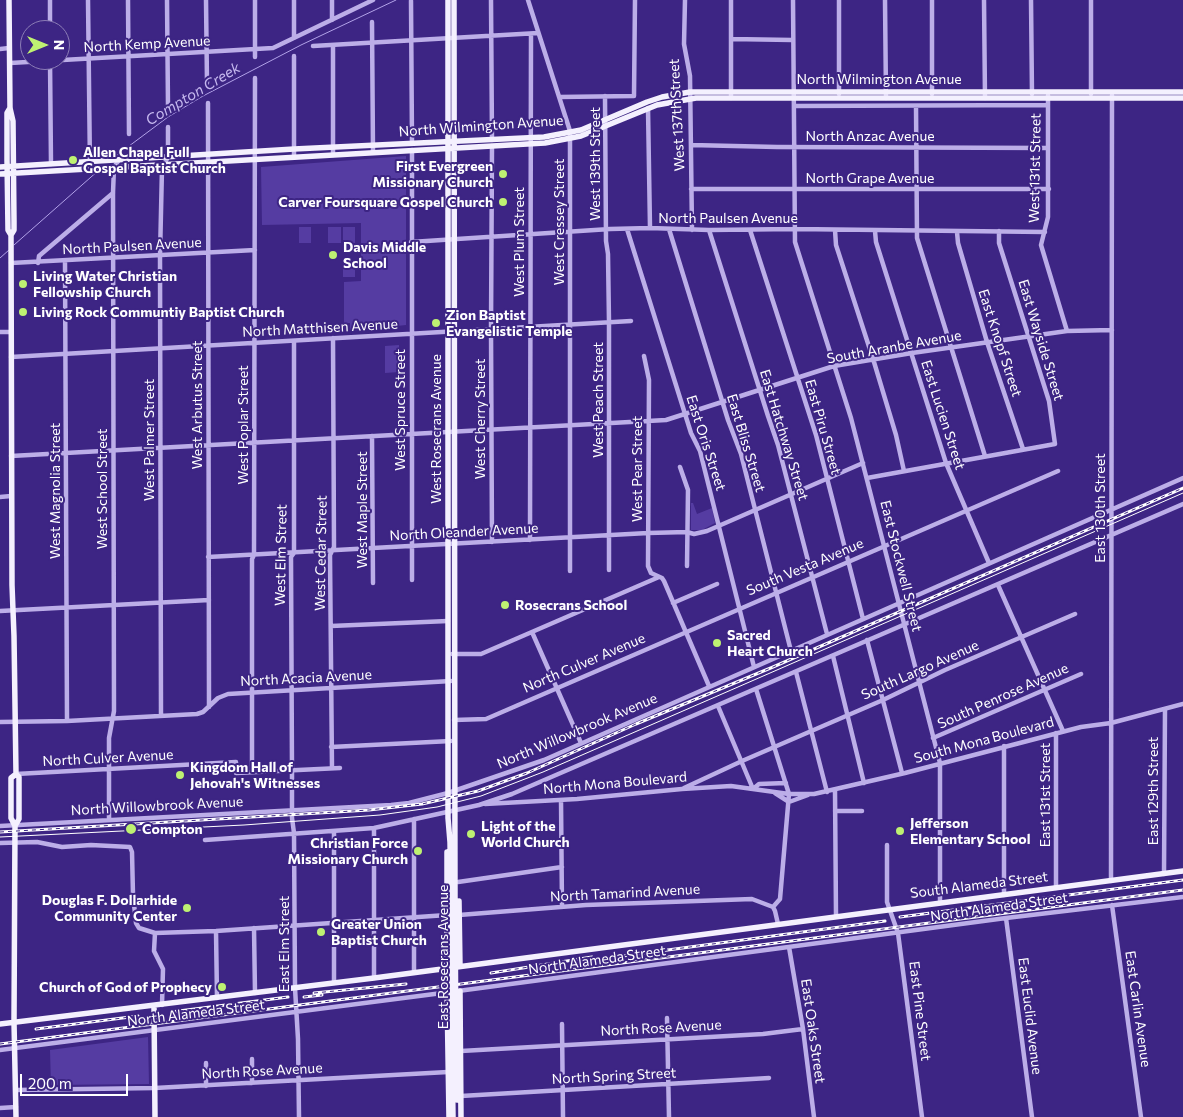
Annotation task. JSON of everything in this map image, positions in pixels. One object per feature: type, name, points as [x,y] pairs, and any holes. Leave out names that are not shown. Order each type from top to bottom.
[{"type":"main road","points":[[9,0],[10,108],[13,121],[10,170],[14,230],[11,238],[11,496],[16,774],[12,778],[11,818],[15,826],[14,1022],[16,1117]]},
{"type":"main road","name":"West Rosecrans Avenue","points":[[448,0],[451,38],[452,145],[452,741],[455,794]]},
{"type":"main road","name":"West Rosecrans Avenue","points":[[451,38],[454,0]]},
{"type":"main road","name":"North Wilmington Avenue","points":[[570,136],[606,120],[648,105],[690,96],[731,94],[1112,95],[1183,92]]},
{"type":"main road","name":"North Wilmington Avenue","points":[[1112,95],[1183,98]]},
{"type":"main road","name":"North Wilmington Avenue","points":[[10,170],[51,164],[114,167],[208,163],[531,140],[570,136],[606,127],[648,105]]},
{"type":"main road","name":"North Wilmington Avenue","points":[[10,170],[91,166],[99,162],[118,160],[294,149],[373,145],[412,147]]},
{"type":"main road","points":[[0,167],[10,170]]},
{"type":"main road","points":[[0,174],[10,170]]},
{"type":"main road","name":"West Rosecrans Avenue","points":[[452,545],[448,621],[452,654]]},
{"type":"main road","name":"West Rosecrans Avenue","points":[[448,796],[452,741]]},
{"type":"main road","name":"East Rosecrans Avenue","points":[[453,905],[455,794]]},
{"type":"main road","name":"East Rosecrans Avenue","points":[[448,796],[453,905],[457,1117]]},
{"type":"main road","points":[[455,812],[458,835],[460,966]]},
{"type":"main road","points":[[447,968],[448,818]]},
{"type":"main road","name":"South Alameda Street","points":[[778,924],[1183,871]]},
{"type":"main road","name":"North Alameda Street","points":[[14,1022],[374,978],[778,924]]},
{"type":"main road","points":[[460,991],[456,1051],[461,1096],[461,1117]]},
{"type":"main road","points":[[447,993],[449,1117]]},
{"type":"main road","points":[[154,1006],[155,1117]]},
{"type":"main road","points":[[0,1024],[14,1022]]},
{"type":"main road","name":"East Rosecrans Avenue","points":[[453,1117],[456,1051]]},
{"type":"street","points":[[50,0],[50,20]]},
{"type":"street","points":[[88,0],[91,166]]},
{"type":"street","points":[[128,0],[129,134]]},
{"type":"street","points":[[167,0],[168,106]]},
{"type":"street","points":[[206,0],[207,83]]},
{"type":"street","points":[[255,0],[255,57]]},
{"type":"street","points":[[294,0],[294,38]]},
{"type":"street","points":[[332,0],[332,20]]},
{"type":"street","name":"North Kemp Avenue","points":[[70,59],[273,48],[372,0]]},
{"type":"street","name":"West Cherry Street","points":[[491,0],[492,542]]},
{"type":"street","name":"West Cressey Street","points":[[528,0],[570,136],[570,571]]},
{"type":"street","points":[[559,97],[634,96],[634,0]]},
{"type":"street","name":"West 137th Street","points":[[685,0],[684,44],[690,76],[692,230]]},
{"type":"street","points":[[731,0],[731,94]]},
{"type":"street","name":"East Stockwell Street","points":[[793,0],[796,242],[863,463],[940,763],[940,902]]},
{"type":"street","points":[[839,0],[839,95]]},
{"type":"street","points":[[885,0],[886,95]]},
{"type":"street","points":[[932,0],[932,95]]},
{"type":"street","points":[[984,0],[985,95]]},
{"type":"street","points":[[1031,0],[1032,95]]},
{"type":"street","points":[[1090,0],[1091,95]]},
{"type":"street","name":"West Spruce Street","points":[[411,1],[412,580]]},
{"type":"street","points":[[372,22],[373,152]]},
{"type":"street","points":[[313,46],[538,32]]},
{"type":"street","name":"West Plum Street","points":[[530,34],[530,540]]},
{"type":"street","points":[[731,39],[792,40]]},
{"type":"street","points":[[333,45],[333,155]]},
{"type":"street","points":[[0,49],[9,48]]},
{"type":"street","points":[[294,56],[294,157]]},
{"type":"street","name":"North Kemp Avenue","points":[[10,62],[20,62]]},
{"type":"street","points":[[50,70],[51,164]]},
{"type":"street","name":"West Poplar Street","points":[[252,772],[252,559],[254,555],[255,442],[255,78]]},
{"type":"street","name":"West 131st Street","points":[[1048,95],[1048,216],[1041,245],[1067,331]]},
{"type":"street","name":"East 130th Street","points":[[1110,881],[1112,95]]},
{"type":"street","name":"West 139th Street","points":[[606,96],[606,230]]},
{"type":"street","name":"West Arbutus Street","points":[[208,103],[209,707]]},
{"type":"street","points":[[648,105],[650,228]]},
{"type":"street","points":[[794,106],[1048,105]]},
{"type":"street","points":[[916,106],[916,231],[918,243],[986,456]]},
{"type":"street","points":[[163,164],[168,157],[168,127]]},
{"type":"street","name":"North Anzac Avenue","points":[[691,145],[1048,148]]},
{"type":"street","name":"West School Street","points":[[109,820],[109,738],[113,718],[113,193],[114,167],[118,160]]},
{"type":"street","name":"West Palmer Street","points":[[161,715],[160,256],[163,164]]},
{"type":"street","name":"North Grape Avenue","points":[[692,188],[795,190],[1049,189]]},
{"type":"street","points":[[38,263],[39,256],[113,193]]},
{"type":"street","name":"North Paulsen Avenue","points":[[411,242],[650,228],[692,230],[795,229],[1045,232]]},
{"type":"street","name":"East Oris Street","points":[[627,229],[685,414],[700,451],[754,667]]},
{"type":"street","name":"East Bliss Street","points":[[669,229],[722,402],[741,454],[791,651]]},
{"type":"street","name":"West Peach Street","points":[[606,230],[609,322],[610,570]]},
{"type":"street","name":"East Hatchway Street","points":[[709,230],[778,445],[827,634]]},
{"type":"street","name":"East Piru Street","points":[[750,230],[816,435],[862,619]]},
{"type":"street","points":[[835,230],[836,244],[896,435],[904,471]]},
{"type":"street","name":"East Lucien Street","points":[[875,231],[876,242],[946,463],[989,563]]},
{"type":"street","name":"East Wayside Street","points":[[999,231],[999,243],[1049,401],[1055,444],[1023,449]]},
{"type":"street","name":"East Knopf Street","points":[[957,232],[958,243],[987,342],[1023,449]]},
{"type":"street","name":"North Paulsen Avenue","points":[[11,263],[255,250]]},
{"type":"street","name":"West Magnolia Street","points":[[65,261],[67,721]]},
{"type":"street","name":"North Matthisen Avenue","points":[[11,357],[631,321]]},
{"type":"street","name":"South Aranbe Avenue","points":[[372,436],[666,420],[834,366],[1067,331],[1112,330]]},
{"type":"street","points":[[0,332],[11,332]]},
{"type":"street","name":"West Cedar Street","points":[[332,768],[330,555],[334,547],[333,338]]},
{"type":"street","name":"West Elm Street","points":[[292,770],[291,558],[294,553],[294,341]]},
{"type":"street","name":"West Pear Street","points":[[644,356],[648,372],[649,570],[660,577]]},
{"type":"street","points":[[11,456],[372,436]]},
{"type":"street","name":"West Maple Street","points":[[372,436],[373,583]]},
{"type":"street","points":[[867,478],[1023,449]]},
{"type":"street","name":"North Oleander Avenue","points":[[208,557],[648,533],[701,533],[863,463]]},
{"type":"street","points":[[680,467],[688,490],[687,566]]},
{"type":"street","name":"South Vesta Avenue","points":[[726,614],[1058,471]]},
{"type":"street","name":"North Willowbrook Avenue","points":[[0,826],[409,803],[455,794],[544,760],[1183,478]]},
{"type":"street","points":[[0,497],[11,496]]},
{"type":"street","points":[[205,840],[374,828],[448,811],[455,812],[479,805],[545,780],[1183,504]]},
{"type":"street","points":[[452,654],[481,654],[660,577],[664,581],[709,686]]},
{"type":"street","points":[[673,602],[717,584]]},
{"type":"street","points":[[998,584],[1063,731]]},
{"type":"street","points":[[0,610],[209,600]]},
{"type":"street","name":"North Culver Avenue","points":[[452,720],[486,718],[726,614]]},
{"type":"street","name":"South Largo Avenue","points":[[682,789],[1075,614]]},
{"type":"street","points":[[330,626],[448,621]]},
{"type":"street","points":[[532,632],[580,743]]},
{"type":"street","points":[[867,640],[902,773]]},
{"type":"street","points":[[833,656],[864,783]]},
{"type":"street","points":[[796,672],[827,792]]},
{"type":"street","name":"South Penrose Avenue","points":[[933,738],[1081,674]]},
{"type":"street","name":"North Acacia Avenue","points":[[0,722],[67,721],[197,714],[203,712],[218,698],[228,694],[452,681]]},
{"type":"street","points":[[756,689],[789,794],[780,899],[778,904],[773,907],[776,911],[778,924]]},
{"type":"street","name":"South Mona Boulevard","points":[[789,794],[827,792],[1081,726],[1111,723],[1183,704]]},
{"type":"street","points":[[718,706],[753,789]]},
{"type":"street","name":"East 129th Street","points":[[1164,874],[1165,709]]},
{"type":"street","name":"East 131st Street","points":[[1056,733],[1056,888]]},
{"type":"street","points":[[331,747],[452,741]]},
{"type":"street","points":[[1004,746],[1004,895]]},
{"type":"street","name":"North Culver Avenue","points":[[16,774],[236,762],[236,773],[340,768]]},
{"type":"street","name":"East Elm Street","points":[[292,770],[299,1117]]},
{"type":"street","name":"North Mona Boulevard","points":[[753,789],[759,784],[786,782]]},
{"type":"street","name":"North Mona Boulevard","points":[[479,805],[731,786],[789,794]]},
{"type":"street","points":[[835,790],[836,916]]},
{"type":"street","points":[[774,792],[789,802]]},
{"type":"street","points":[[789,802],[809,794]]},
{"type":"street","points":[[561,800],[562,907]]},
{"type":"street","points":[[835,811],[862,811]]},
{"type":"street","points":[[414,819],[414,972]]},
{"type":"street","points":[[374,828],[374,978]]},
{"type":"street","points":[[334,832],[334,983]]},
{"type":"street","points":[[0,843],[37,842],[62,847],[91,845],[130,847],[132,852],[134,915],[136,923],[140,928],[154,933],[216,931],[447,915]]},
{"type":"street","name":"East Pine Street","points":[[887,845],[887,902],[898,933],[922,1117]]},
{"type":"street","points":[[458,882],[562,867]]},
{"type":"street","name":"North Alameda Street","points":[[15,1048],[296,1013],[1006,918],[1183,897]]},
{"type":"street","name":"North Tamarind Avenue","points":[[459,915],[562,907],[744,899],[760,901],[773,907]]},
{"type":"street","name":"East Carlin Avenue","points":[[1112,905],[1141,1117]]},
{"type":"street","name":"East Euclid Avenue","points":[[1006,918],[1032,1117]]},
{"type":"street","points":[[254,928],[255,993]]},
{"type":"street","points":[[216,931],[217,998]]},
{"type":"street","points":[[154,933],[154,951],[163,969],[162,1005]]},
{"type":"street","name":"East Oaks Street","points":[[790,947],[814,1117]]},
{"type":"street","points":[[667,1018],[670,1117]]},
{"type":"street","points":[[562,1024],[563,1117]]},
{"type":"street","name":"North Rose Avenue","points":[[456,1051],[763,1034],[803,1029]]},
{"type":"street","points":[[0,1050],[15,1048]]},
{"type":"street","points":[[252,1059],[252,1083]]},
{"type":"street","points":[[206,1063],[206,1086]]},
{"type":"street","name":"North Rose Avenue","points":[[16,1090],[206,1086],[448,1072]]},
{"type":"street","name":"North Spring Street","points":[[461,1096],[769,1078]]},
{"type":"street","points":[[0,1108],[16,1107]]},
{"type":"shaded area","points":[[406,156],[406,325],[350,331],[350,323],[344,323],[344,282],[361,281],[361,223],[262,225],[261,167]]},
{"type":"shaded area","points":[[299,227],[311,227],[311,243],[299,243]]},
{"type":"shaded area","points":[[328,227],[341,227],[341,243],[328,243]]},
{"type":"shaded area","points":[[343,227],[355,227],[355,243],[343,243]]},
{"type":"shaded area","points":[[343,261],[355,261],[355,277],[343,277]]},
{"type":"shaded area","points":[[399,345],[399,372],[385,373],[385,346]]},
{"type":"shaded area","points":[[691,503],[693,503],[697,514],[712,508],[715,523],[702,530],[691,530]]},
{"type":"shaded area","points":[[148,1037],[149,1084],[51,1085],[50,1050]]},
{"type":"waterway","name":"Compton Creek","points":[[113,158],[168,117],[203,96],[301,45],[396,0]]},
{"type":"waterway","name":"Compton Creek","points":[[14,245],[99,170]]},
{"type":"waterway","name":"Compton Creek","points":[[0,258],[9,250]]},
{"type":"tram line","points":[[0,837],[244,825],[380,815],[437,807],[481,796],[543,772],[1183,493]]},
{"type":"railway","points":[[0,832],[369,810],[422,804],[478,791],[527,773],[636,724],[773,667],[1183,488]]},
{"type":"railway","points":[[900,917],[1183,880]]},
{"type":"railway","points":[[0,1044],[1183,890]]},
{"type":"railway","points":[[585,961],[885,921]]},
{"type":"railway","points":[[491,973],[592,957]]},
{"type":"railway","points":[[314,993],[406,984]]},
{"type":"railway","points":[[304,997],[322,995]]},
{"type":"railway","points":[[171,1012],[288,997]]},
{"type":"railway","points":[[36,1029],[138,1016]]},
{"type":"place","name":"Allen Chapel Full Gospel Baptist Church","points":[[73,160]]},
{"type":"place","name":"First Evergreen Missionary Church","points":[[503,174]]},
{"type":"place","name":"Carver Foursquare Gospel Church","points":[[503,202]]},
{"type":"place","name":"Davis Middle School","points":[[333,255]]},
{"type":"place","name":"Living Water Christian Fellowship Church","points":[[23,284]]},
{"type":"place","name":"Living Rock Communtiy Baptist Church","points":[[23,312]]},
{"type":"place","name":"Zion Baptist Evangelistic Temple","points":[[436,323]]},
{"type":"place","name":"Rosecrans School","points":[[505,605]]},
{"type":"place","name":"Sacred Heart Church","points":[[717,643]]},
{"type":"place","name":"Kingdom Hall of Jehovah's Witnesses","points":[[180,775]]},
{"type":"place","name":"Compton","points":[[131,829]]},
{"type":"place","name":"Jefferson Elementary School","points":[[900,831]]},
{"type":"place","name":"Light of the World Church","points":[[471,834]]},
{"type":"place","name":"Christian Force Missionary Church","points":[[418,851]]},
{"type":"place","name":"Douglas F. Dollarhide Community Center","points":[[187,908]]},
{"type":"place","name":"Greater Union Baptist Church","points":[[321,932]]},
{"type":"place","name":"Church of God of Prophecy","points":[[222,987]]}]
